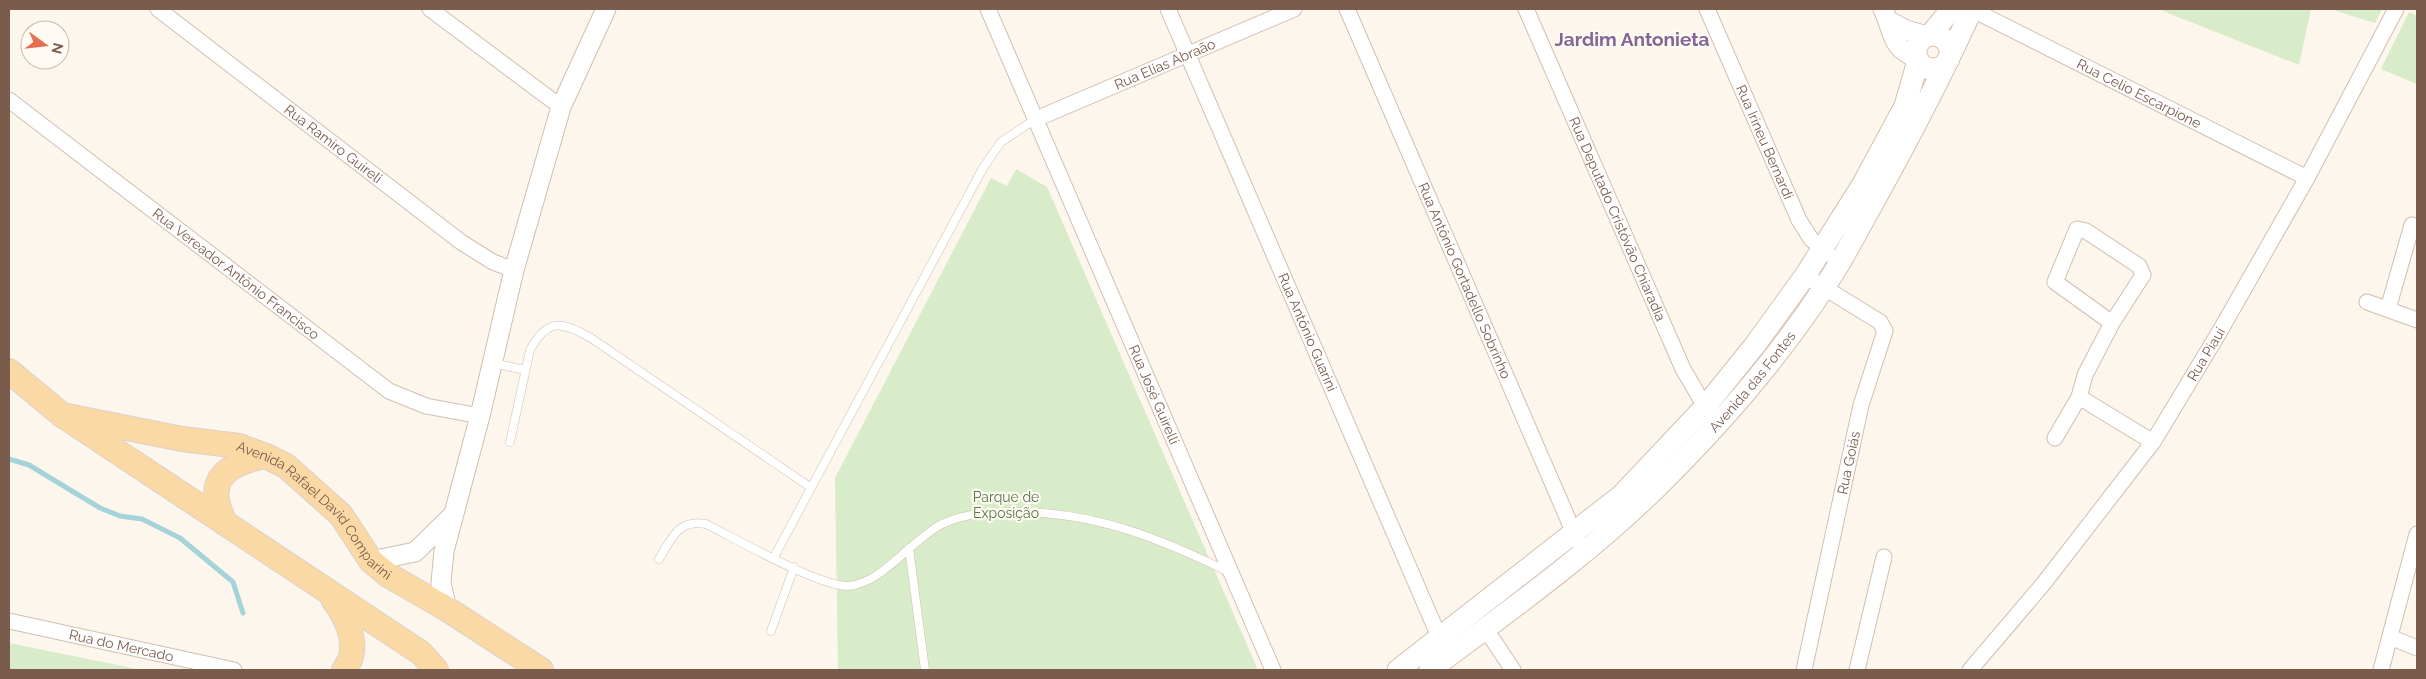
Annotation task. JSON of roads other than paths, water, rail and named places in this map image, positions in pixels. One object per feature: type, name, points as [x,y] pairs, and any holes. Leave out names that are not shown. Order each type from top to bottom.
[{"type":"main road","points":[[1928,35],[1937,35],[1945,40],[1950,49],[1948,59],[1944,65],[1936,69],[1924,67],[1918,59],[1917,45],[1952,9]]},
{"type":"main road","name":"Avenida das Fontes","points":[[1398,670],[1485,628],[1582,553],[1656,488],[1717,425],[1824,288],[1840,263],[1888,176],[1948,59],[1971,9]]},
{"type":"main road","name":"Avenida das Fontes","points":[[1430,670],[1444,648],[1574,534],[1622,495],[1705,407],[1755,345],[1805,276],[1863,184],[1901,115],[1918,59]]},
{"type":"main road","name":"Avenida Rafael David Comparini","points":[[9,371],[62,415],[329,594],[421,653],[436,670]]},
{"type":"main road","name":"Avenida Rafael David Comparini","points":[[62,415],[182,439],[239,446],[286,466],[341,515],[371,561],[412,591],[447,609],[541,670]]},
{"type":"main road","points":[[224,523],[216,499],[217,486],[227,470],[245,460],[266,456]]},
{"type":"main road","points":[[329,594],[346,616],[351,633],[348,665],[344,670]]},
{"type":"street","name":"Rua Ramiro Guireli","points":[[158,9],[460,242],[493,262],[514,270]]},
{"type":"street","points":[[430,9],[561,107]]},
{"type":"street","points":[[447,609],[441,583],[444,551],[480,416],[514,270],[561,107],[606,9]]},
{"type":"street","name":"Rua José Guirelli","points":[[988,9],[1229,572],[1273,670]]},
{"type":"street","name":"Rua Antônio Guarini","points":[[1168,9],[1444,648]]},
{"type":"street","name":"Rua Elias Abraão","points":[[1036,119],[1294,9]]},
{"type":"street","name":"Rua Antônio Gortadello Sobrinho","points":[[1347,9],[1582,553]]},
{"type":"street","name":"Rua Deputado Cristóvão Chiaradia","points":[[1526,9],[1683,369],[1717,425]]},
{"type":"street","name":"Rua Irineu Bernardi","points":[[1707,9],[1799,220],[1811,239],[1840,263]]},
{"type":"street","name":"Rua Celio Escarpione","points":[[1971,9],[2307,178]]},
{"type":"street","name":"Rua Piauí","points":[[1970,670],[2044,583],[2153,442],[2220,331],[2307,178],[2396,9]]},
{"type":"street","points":[[1886,15],[1928,35]]},
{"type":"street","points":[[1886,15],[1897,47],[1906,54],[1918,59]]},
{"type":"street","name":"Rua Vereador Antônio Francisco","points":[[9,100],[389,391],[426,406],[480,416]]},
{"type":"street","points":[[2388,309],[2412,225]]},
{"type":"street","points":[[2055,438],[2079,398],[2085,376],[2112,323],[2141,282],[2142,270],[2140,266],[2086,231],[2077,229],[2055,282],[2112,323]]},
{"type":"street","name":"Rua Goiás","points":[[1804,670],[1861,405],[1885,331],[1880,322],[1805,276]]},
{"type":"street","points":[[2367,302],[2417,320]]},
{"type":"street","points":[[2079,398],[2153,442]]},
{"type":"street","points":[[371,561],[414,552],[455,514]]},
{"type":"street","points":[[2381,670],[2417,534]]},
{"type":"street","points":[[1857,670],[1884,557]]},
{"type":"street","name":"Rua do Mercado","points":[[9,621],[234,670]]},
{"type":"street","points":[[1485,628],[1513,670]]},
{"type":"street","points":[[2390,637],[2417,648]]},
{"type":"lane","points":[[774,557],[983,168],[1001,142],[1036,119]]},
{"type":"lane","points":[[510,442],[530,350],[537,337],[549,327],[558,324],[571,327],[591,338],[810,487]]},
{"type":"lane","points":[[492,363],[525,370]]},
{"type":"lane","points":[[659,559],[677,531],[695,522],[706,524],[826,582],[850,586],[872,578],[942,524],[965,516],[999,512],[1040,512],[1076,516],[1125,528],[1173,545],[1229,572]]},
{"type":"lane","points":[[909,548],[925,670]]},
{"type":"lane","points":[[771,631],[794,567]]},
{"type":"waterway","points":[[9,459],[29,465],[100,508],[120,516],[142,519],[180,538],[233,582],[243,613]]},
{"type":"district","name":"Jardim Antonieta","points":[[1632,39]]},
{"type":"park label","name":"Parque de Exposição","points":[[1006,506]]}]
